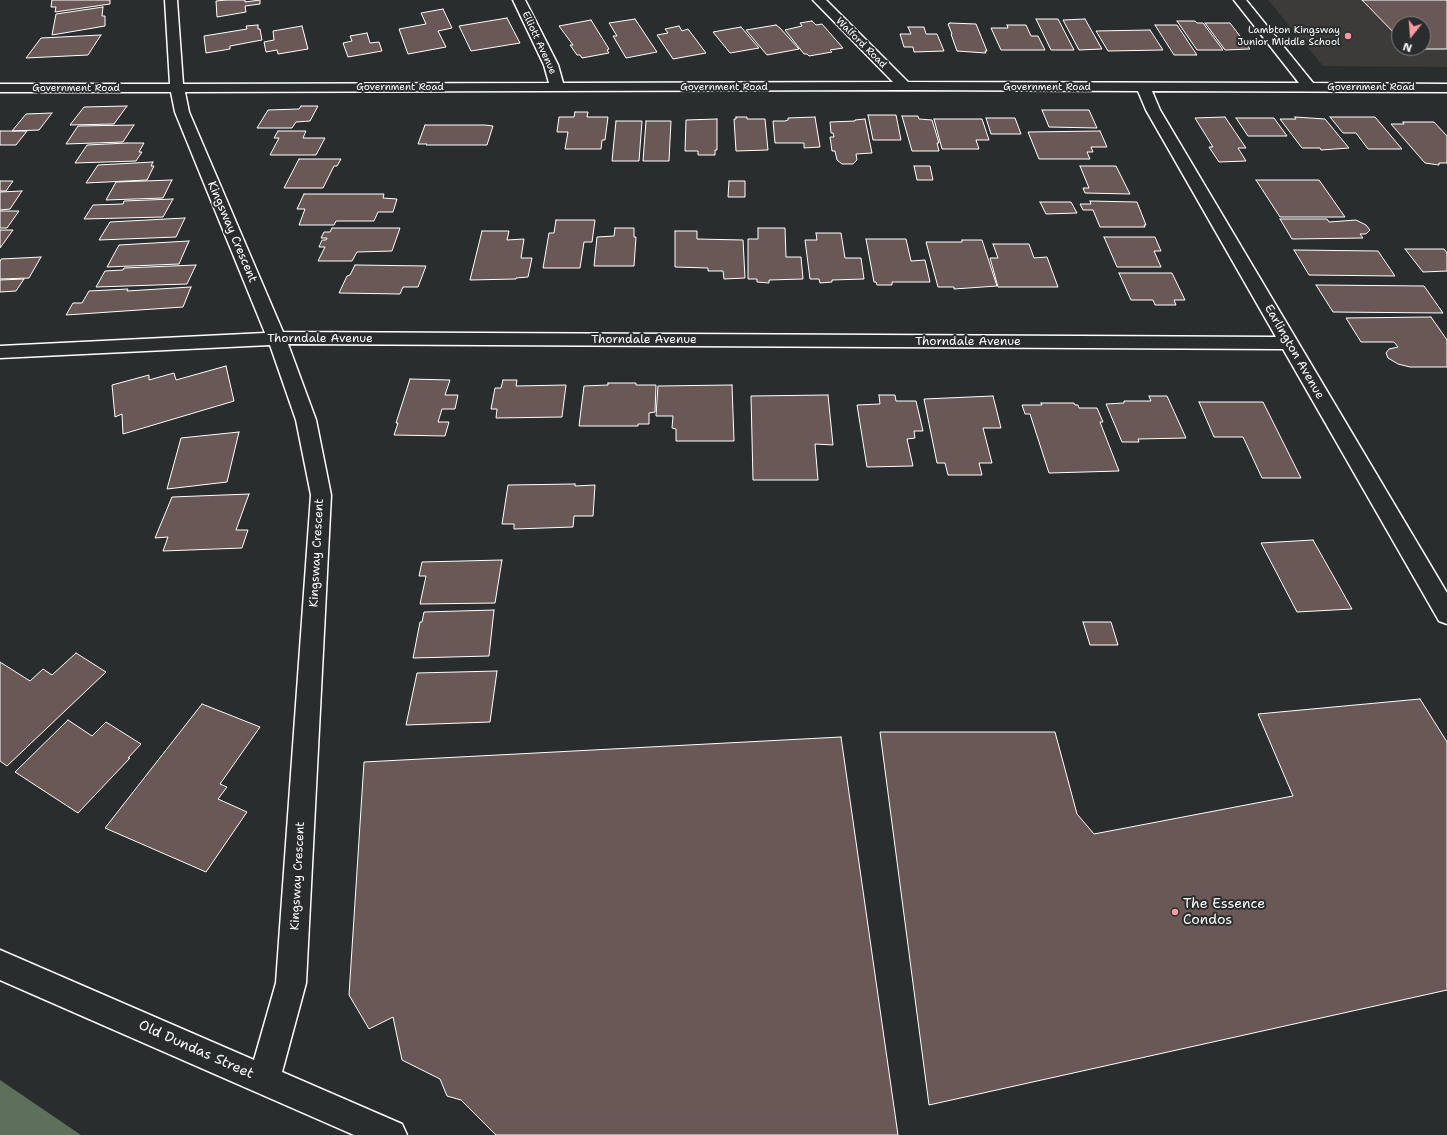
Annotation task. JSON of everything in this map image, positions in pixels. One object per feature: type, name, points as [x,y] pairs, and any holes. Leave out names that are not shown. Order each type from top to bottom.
[{"type":"street","name":"Kingsway Crescent","points":[[171,0],[177,88],[182,112],[277,338],[306,420],[321,495],[291,983],[264,1079]]},
{"type":"street","name":"Elliott Avenue","points":[[519,0],[551,65],[557,87]]},
{"type":"street","name":"Walford Road","points":[[819,0],[904,86]]},
{"type":"street","points":[[1240,0],[1309,87]]},
{"type":"street","name":"Government Road","points":[[0,88],[904,86],[1447,88]]},
{"type":"street","name":"Earlington Avenue","points":[[1144,88],[1153,110],[1447,614]]},
{"type":"street","name":"Thorndale Avenue","points":[[0,352],[277,338],[1289,344]]},
{"type":"street","name":"Old Dundas Street","points":[[0,965],[391,1135]]},
{"type":"shaded area","name":"Lambton Kingsway Junior Middle School","points":[[1268,0],[1447,0],[1447,67],[1323,66]]},
{"type":"green space","points":[[0,1080],[81,1135],[0,1135]]},
{"type":"building","points":[[52,0],[110,0],[110,4],[55,12],[56,7],[51,7]]},
{"type":"building","points":[[245,0],[245,2],[260,0],[260,4],[245,6],[246,12],[217,17],[216,1]]},
{"type":"building","points":[[1362,0],[1447,0],[1447,49],[1431,49],[1431,16],[1391,16],[1391,30]]},
{"type":"building","points":[[103,7],[102,16],[105,16],[105,26],[52,35],[56,14]]},
{"type":"building","points":[[443,9],[452,28],[438,31],[446,47],[408,54],[399,29],[426,24],[421,13]]},
{"type":"building","points":[[507,18],[520,43],[471,51],[459,26]]},
{"type":"building","points":[[635,19],[657,52],[626,58],[613,36],[617,36],[609,23]]},
{"type":"building","points":[[1036,19],[1058,19],[1074,50],[1051,50]]},
{"type":"building","points":[[1085,19],[1102,49],[1079,50],[1063,20]]},
{"type":"building","points":[[591,20],[609,49],[607,50],[609,53],[582,58],[580,55],[577,55],[570,45],[573,45],[559,26]]},
{"type":"building","points":[[812,21],[816,25],[822,24],[843,48],[830,50],[832,52],[809,56],[804,54],[785,30],[802,26],[800,23]]},
{"type":"building","points":[[1177,21],[1195,21],[1197,23],[1203,23],[1223,50],[1197,50]]},
{"type":"building","points":[[1205,23],[1230,23],[1250,49],[1225,50]]},
{"type":"building","points":[[948,24],[976,24],[987,51],[985,51],[986,53],[957,51]]},
{"type":"building","points":[[258,25],[262,40],[230,46],[230,49],[206,53],[204,36],[247,29],[246,26]]},
{"type":"building","points":[[776,25],[799,49],[767,55],[746,30]]},
{"type":"building","points":[[1007,25],[1026,25],[1031,36],[1038,36],[1045,50],[1001,50],[991,28],[1008,28]]},
{"type":"building","points":[[1155,25],[1177,25],[1197,55],[1174,55]]},
{"type":"building","points":[[302,26],[308,49],[278,54],[277,50],[266,52],[264,42],[274,40],[273,31]]},
{"type":"building","points":[[679,26],[682,31],[688,29],[706,53],[673,59],[657,35],[668,33],[665,29]]},
{"type":"building","points":[[741,27],[759,48],[730,53],[713,32]]},
{"type":"building","points":[[908,27],[924,27],[926,34],[937,34],[944,51],[914,52],[913,47],[904,47],[900,34],[911,34]]},
{"type":"building","points":[[1150,30],[1163,50],[1108,51],[1096,31]]},
{"type":"building","points":[[367,33],[370,43],[379,42],[382,51],[348,57],[343,43],[352,41],[350,36]]},
{"type":"building","points":[[101,35],[88,55],[26,58],[41,38]]},
{"type":"building","points":[[127,106],[114,124],[70,125],[84,107]]},
{"type":"building","points":[[301,106],[318,106],[310,121],[296,122],[292,128],[257,128],[268,110],[299,109]]},
{"type":"building","points":[[1042,110],[1089,110],[1097,128],[1049,127]]},
{"type":"building","points":[[575,112],[588,112],[587,117],[608,117],[605,140],[602,140],[601,149],[565,149],[568,132],[557,132],[559,117],[574,117]]},
{"type":"building","points":[[52,113],[39,130],[12,131],[26,114]]},
{"type":"building","points":[[868,115],[896,115],[901,140],[873,140]]},
{"type":"building","points":[[902,116],[918,116],[919,119],[932,120],[939,143],[937,143],[939,151],[912,151]]},
{"type":"building","points":[[736,117],[747,117],[747,119],[765,119],[768,150],[736,151],[734,119],[736,119]]},
{"type":"building","points":[[815,117],[820,147],[804,148],[804,143],[775,143],[773,121],[785,121],[788,120],[788,118]]},
{"type":"building","points":[[1225,117],[1246,148],[1238,148],[1246,161],[1219,162],[1209,147],[1213,147],[1195,118]]},
{"type":"building","points":[[1295,117],[1325,119],[1349,148],[1321,150],[1320,148],[1302,148],[1280,119],[1296,119]]},
{"type":"building","points":[[1330,117],[1375,117],[1402,149],[1368,149],[1356,133],[1343,133]]},
{"type":"building","points":[[986,118],[1015,118],[1021,134],[991,134]]},
{"type":"building","points":[[1236,118],[1274,118],[1287,136],[1248,136]]},
{"type":"building","points":[[717,119],[717,150],[715,150],[715,155],[698,155],[698,151],[685,151],[686,120]]},
{"type":"building","points":[[865,119],[872,153],[856,154],[857,160],[853,164],[842,164],[837,160],[835,151],[832,151],[830,137],[834,137],[833,133],[831,133],[830,122]]},
{"type":"building","points":[[934,119],[982,119],[989,140],[976,140],[979,149],[942,149]]},
{"type":"building","points":[[616,121],[642,121],[639,161],[612,161]]},
{"type":"building","points":[[646,121],[671,121],[669,161],[643,161]]},
{"type":"building","points":[[1403,122],[1434,122],[1447,136],[1447,163],[1439,163],[1439,165],[1425,163],[1391,124],[1404,124]]},
{"type":"building","points":[[134,125],[123,142],[66,144],[78,126]]},
{"type":"building","points":[[425,125],[493,126],[487,145],[418,144]]},
{"type":"building","points":[[0,131],[27,131],[16,145],[0,145]]},
{"type":"building","points":[[278,131],[306,131],[303,138],[325,138],[316,155],[270,155],[279,138],[274,138]]},
{"type":"building","points":[[1100,131],[1107,147],[1091,147],[1093,152],[1087,152],[1090,159],[1039,159],[1028,132]]},
{"type":"building","points":[[144,143],[139,152],[142,152],[136,161],[75,163],[87,145]]},
{"type":"building","points":[[299,159],[341,159],[337,166],[334,166],[323,188],[284,188]]},
{"type":"building","points":[[153,162],[151,166],[154,166],[147,180],[86,183],[98,165]]},
{"type":"building","points":[[914,166],[930,166],[933,180],[917,180]]},
{"type":"building","points":[[1080,166],[1116,166],[1130,194],[1085,193],[1083,188],[1089,188]]},
{"type":"building","points":[[172,180],[163,198],[106,200],[116,182]]},
{"type":"building","points":[[1256,180],[1319,180],[1345,217],[1280,217]]},
{"type":"building","points":[[0,181],[13,181],[6,191],[0,191]]},
{"type":"building","points":[[729,181],[745,181],[745,197],[728,197]]},
{"type":"building","points":[[22,191],[10,209],[0,210],[0,192]]},
{"type":"building","points":[[304,194],[384,194],[383,198],[397,199],[393,212],[378,212],[374,221],[336,221],[334,225],[299,225],[305,209],[297,209]]},
{"type":"building","points":[[173,199],[163,217],[84,219],[93,205],[123,204],[124,201]]},
{"type":"building","points":[[1090,201],[1137,202],[1146,225],[1144,225],[1145,227],[1100,227],[1093,210],[1083,210],[1080,204],[1091,204]]},
{"type":"building","points":[[1040,202],[1071,202],[1077,213],[1046,214]]},
{"type":"building","points":[[0,211],[19,211],[7,228],[0,228]]},
{"type":"building","points":[[185,218],[176,237],[99,240],[110,222]]},
{"type":"building","points":[[1280,219],[1327,219],[1329,222],[1356,220],[1366,225],[1370,230],[1366,234],[1360,234],[1363,238],[1292,239]]},
{"type":"building","points":[[556,220],[595,220],[592,242],[584,242],[580,268],[543,268],[549,233],[554,233]]},
{"type":"building","points":[[332,228],[400,228],[392,251],[357,252],[352,261],[318,261],[325,247],[319,247],[322,240],[326,240],[327,238],[321,238],[324,232],[330,232]]},
{"type":"building","points":[[615,228],[634,228],[634,237],[636,237],[634,266],[594,266],[597,237],[614,236]]},
{"type":"building","points":[[758,228],[785,228],[786,257],[801,257],[803,279],[769,280],[769,283],[757,282],[757,279],[748,279],[748,239],[758,239]]},
{"type":"building","points":[[0,230],[13,230],[0,248]]},
{"type":"building","points":[[482,231],[509,231],[507,240],[524,239],[521,258],[532,258],[528,277],[516,279],[470,280]]},
{"type":"building","points":[[675,231],[697,231],[697,239],[743,240],[745,278],[724,279],[723,271],[708,271],[708,268],[675,267]]},
{"type":"building","points":[[816,233],[841,233],[845,258],[861,258],[864,279],[832,280],[832,282],[820,283],[819,279],[810,279],[805,240],[817,240]]},
{"type":"building","points":[[1104,237],[1155,237],[1161,251],[1154,251],[1161,267],[1117,267]]},
{"type":"building","points":[[866,239],[906,239],[911,261],[925,260],[930,282],[892,282],[892,285],[877,285],[876,282],[874,282]]},
{"type":"building","points":[[962,240],[982,240],[997,286],[954,289],[954,287],[938,287],[926,242],[962,242]]},
{"type":"building","points":[[189,241],[179,264],[107,267],[119,245]]},
{"type":"building","points":[[993,244],[1029,244],[1034,258],[1047,257],[1058,287],[998,287],[990,258],[998,258]]},
{"type":"building","points":[[1405,249],[1444,249],[1447,253],[1447,271],[1423,272]]},
{"type":"building","points":[[1294,250],[1378,251],[1395,276],[1309,275]]},
{"type":"building","points":[[41,257],[29,278],[0,279],[1,259]]},
{"type":"building","points":[[196,265],[187,284],[96,287],[105,271],[123,270],[124,268]]},
{"type":"building","points":[[355,265],[426,266],[418,287],[403,287],[400,294],[339,293],[347,276],[350,275]]},
{"type":"building","points":[[1119,273],[1172,273],[1185,300],[1174,300],[1176,305],[1155,305],[1153,300],[1131,300]]},
{"type":"building","points":[[24,279],[16,291],[0,292],[0,280]]},
{"type":"building","points":[[1316,285],[1424,286],[1443,313],[1333,312]]},
{"type":"building","points":[[191,287],[183,307],[66,315],[73,303],[82,303],[89,291],[128,289],[127,291]]},
{"type":"building","points":[[1431,317],[1447,340],[1447,367],[1410,367],[1398,364],[1388,358],[1386,353],[1389,349],[1398,347],[1394,342],[1361,342],[1346,318]]},
{"type":"building","points":[[226,366],[234,401],[123,434],[122,414],[115,417],[112,385],[149,375],[149,380],[174,373],[176,380]]},
{"type":"building","points":[[410,379],[450,380],[445,395],[458,395],[455,409],[442,409],[438,422],[449,422],[445,436],[394,435],[398,423],[396,423]]},
{"type":"building","points":[[503,380],[517,380],[516,386],[566,385],[562,417],[496,418],[497,409],[491,409],[495,388],[501,388]]},
{"type":"building","points":[[608,383],[656,385],[655,412],[649,413],[649,424],[638,424],[638,426],[579,426],[584,386],[608,385]]},
{"type":"building","points":[[732,385],[734,441],[676,441],[676,429],[672,428],[673,416],[656,416],[658,386]]},
{"type":"building","points":[[828,395],[833,445],[815,444],[818,480],[753,480],[751,396]]},
{"type":"building","points":[[879,395],[895,395],[896,401],[916,401],[923,431],[914,431],[915,438],[907,439],[913,466],[867,467],[857,405],[880,404]]},
{"type":"building","points":[[993,396],[1001,428],[983,428],[992,463],[979,463],[982,475],[948,475],[945,463],[937,463],[924,399]]},
{"type":"building","points":[[1149,396],[1167,396],[1186,438],[1138,439],[1139,442],[1122,442],[1106,404],[1124,403],[1124,401],[1151,401]]},
{"type":"building","points":[[1199,402],[1263,402],[1301,478],[1262,478],[1243,437],[1214,437]]},
{"type":"building","points":[[1041,403],[1074,403],[1075,405],[1078,405],[1079,408],[1097,408],[1103,422],[1100,422],[1119,471],[1049,473],[1030,414],[1025,414],[1022,405],[1042,405]]},
{"type":"building","points":[[239,432],[227,482],[167,489],[181,438]]},
{"type":"building","points":[[575,484],[575,486],[595,485],[593,516],[574,516],[573,527],[514,529],[514,524],[502,524],[508,485]]},
{"type":"building","points":[[249,494],[236,530],[248,530],[242,548],[163,551],[168,537],[155,538],[172,497]]},
{"type":"building","points":[[1313,540],[1352,609],[1297,612],[1261,543]]},
{"type":"building","points":[[502,560],[495,603],[420,604],[426,576],[419,576],[422,562]]},
{"type":"building","points":[[494,610],[489,656],[413,658],[420,622],[422,622],[424,612]]},
{"type":"building","points":[[1083,622],[1111,622],[1118,645],[1090,645]]},
{"type":"building","points":[[76,653],[106,672],[7,766],[0,761],[0,662],[30,681],[43,669],[52,675]]},
{"type":"building","points":[[497,671],[490,722],[406,725],[417,673]]},
{"type":"building","name":"The Essence Condos","points":[[1420,699],[1447,742],[1447,990],[929,1105],[880,732],[1055,732],[1077,814],[1094,834],[1293,796],[1258,714]]},
{"type":"building","points":[[202,704],[260,727],[220,784],[227,787],[218,799],[247,812],[206,872],[105,828]]},
{"type":"building","points":[[68,720],[92,736],[106,722],[141,744],[128,758],[130,758],[78,813],[15,772]]},
{"type":"building","points":[[841,737],[898,1135],[496,1135],[461,1100],[447,1096],[440,1079],[402,1060],[393,1017],[369,1029],[349,995],[364,762]]},
{"type":"place","name":"Lambton Kingsway Junior Middle School","points":[[1348,36]]},
{"type":"place","name":"The Essence Condos","points":[[1175,912]]}]
